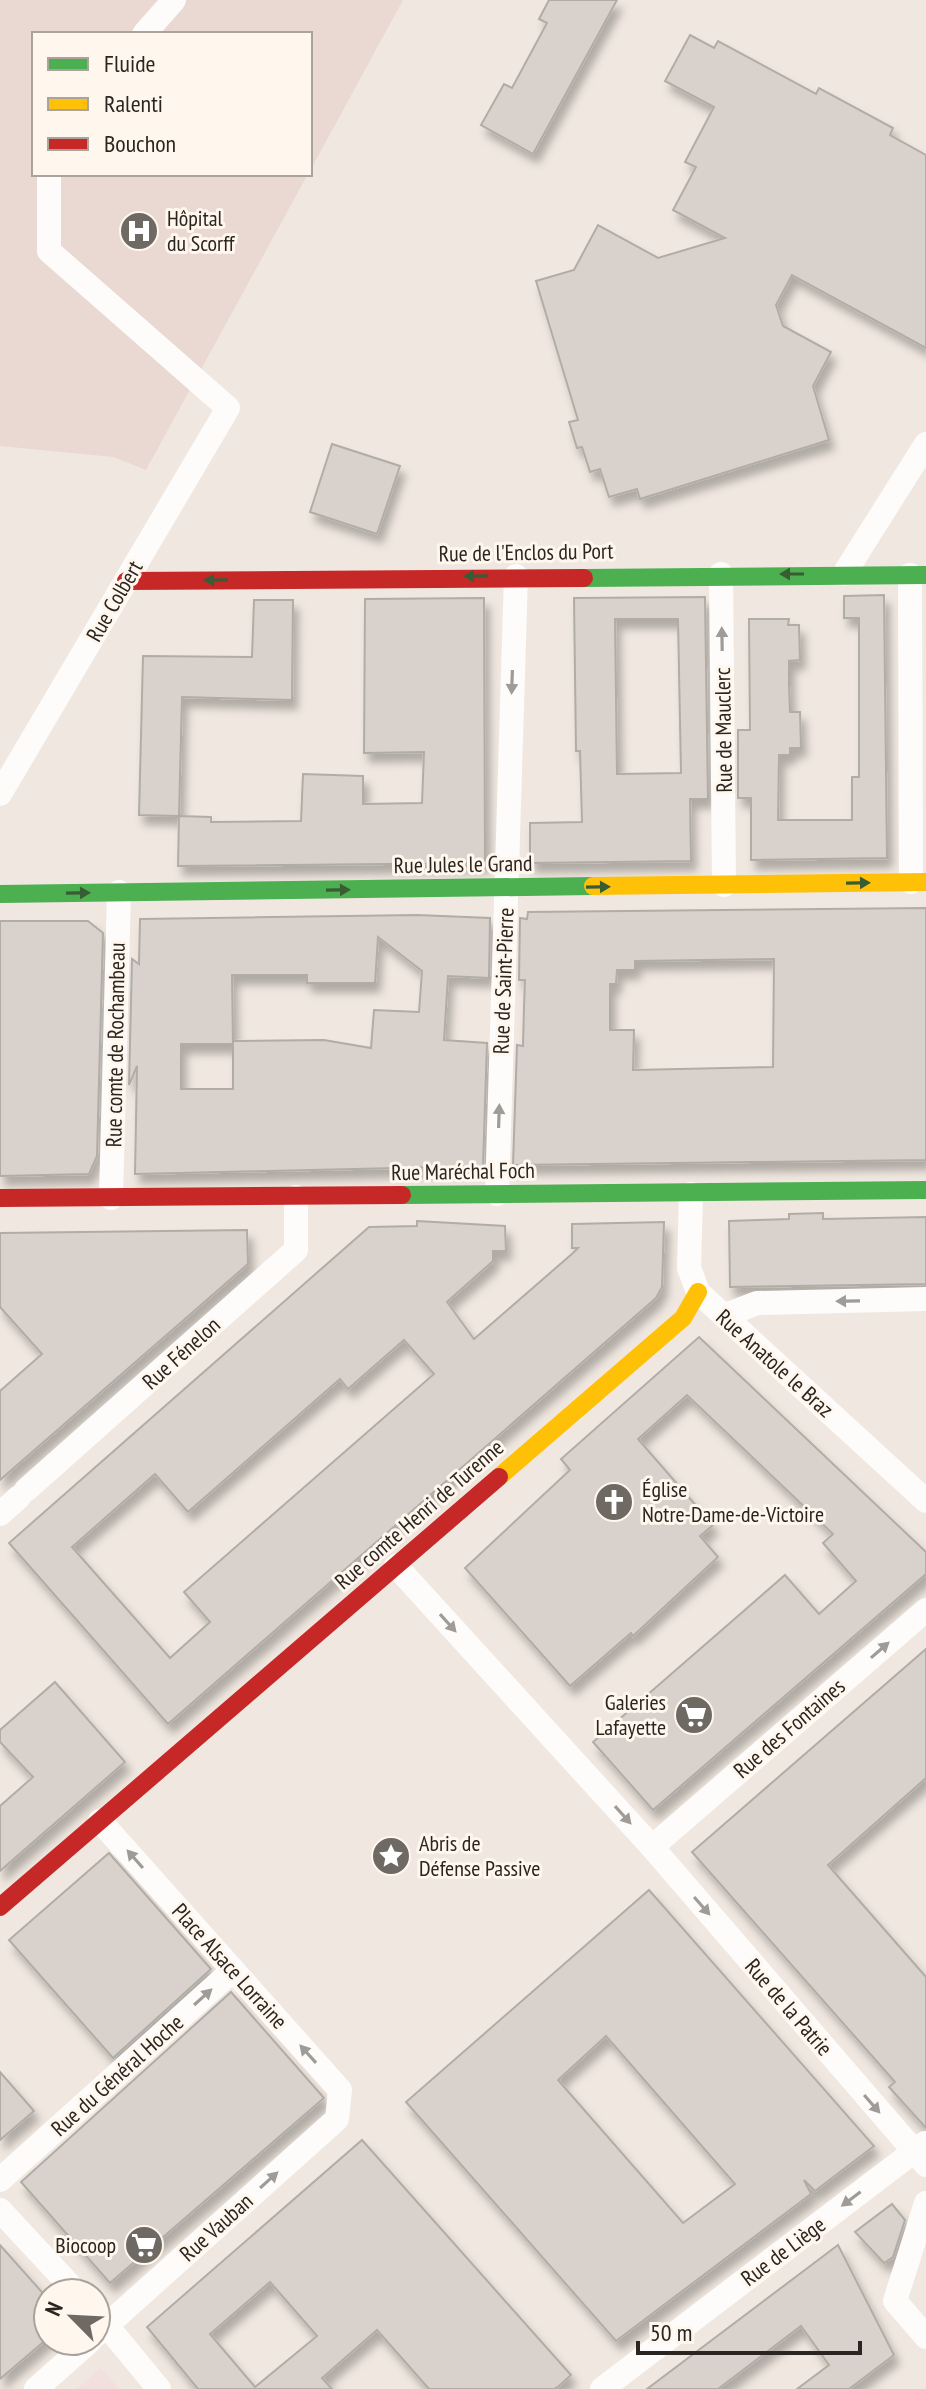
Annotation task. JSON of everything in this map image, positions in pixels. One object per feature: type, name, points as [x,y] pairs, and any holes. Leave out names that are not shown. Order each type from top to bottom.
[{"type":"street","points":[[146,32],[174,0]]},
{"type":"street","name":"Rue Colbert","points":[[0,794],[228,408],[49,251],[49,176]]},
{"type":"street","points":[[844,574],[926,444]]},
{"type":"street","name":"Rue de l'Enclos du Port","points":[[126,581],[721,574],[918,575]]},
{"type":"street","name":"Rue de Mauclerc","points":[[721,574],[724,885]]},
{"type":"street","points":[[918,575],[919,882]]},
{"type":"street","name":"Rue de Saint-Pierre","points":[[497,1194],[516,576]]},
{"type":"street","name":"Rue Jules le Grand","points":[[0,894],[919,882]]},
{"type":"street","name":"Rue comte de Rochambeau","points":[[111,1198],[119,892]]},
{"type":"street","name":"Rue Maréchal Foch","points":[[0,1198],[926,1190]]},
{"type":"street","name":"Rue Anatole le Braz","points":[[691,1194],[689,1268],[698,1292],[714,1310],[726,1315],[926,1501]]},
{"type":"street","name":"Rue Fénelon","points":[[0,1514],[296,1250],[296,1197]]},
{"type":"street","name":"Rue comte Henri de Turenne","points":[[0,1907],[683,1318],[698,1292]]},
{"type":"street","points":[[726,1315],[757,1303],[926,1299]]},
{"type":"street","points":[[396,1566],[652,1847]]},
{"type":"street","name":"Rue des Fontaines","points":[[652,1847],[926,1610]]},
{"type":"street","name":"Place Alsace Lorraine","points":[[100,1821],[340,2090],[337,2119]]},
{"type":"street","name":"Rue de la Patrie","points":[[652,1847],[922,2153]]},
{"type":"street","name":"Rue du Général Hoche","points":[[0,2180],[233,1970]]},
{"type":"street","name":"Rue Vauban","points":[[112,2316],[337,2119]]},
{"type":"street","name":"Rue de Liège","points":[[602,2389],[922,2153]]},
{"type":"street","points":[[926,2203],[895,2301],[926,2337]]},
{"type":"street","points":[[0,2210],[62,2277]]},
{"type":"street","points":[[112,2344],[159,2389]]},
{"type":"street","name":"Rue Vauban","points":[[36,2389],[69,2357]]},
{"type":"shaded area","name":"Hôpital du Scorff","points":[[0,0],[403,0],[312,167],[312,32],[32,32],[32,176],[307,176],[146,470],[113,457],[0,446]]},
{"type":"shaded area","points":[[101,2368],[119,2389],[77,2389]]},
{"type":"building","points":[[549,0],[617,0],[533,154],[481,125],[504,84],[512,88],[547,23],[539,19]]},
{"type":"building","points":[[690,35],[714,48],[718,41],[816,94],[819,88],[893,128],[890,135],[926,155],[926,348],[792,275],[776,305],[783,326],[831,352],[813,386],[829,440],[640,499],[637,489],[609,497],[600,469],[590,472],[582,447],[577,448],[569,422],[578,420],[536,281],[574,270],[598,225],[658,258],[725,238],[673,210],[696,167],[685,162],[714,107],[665,81]]},
{"type":"building","points":[[332,444],[400,466],[377,534],[310,512]]},
{"type":"building","points":[[884,595],[887,858],[751,860],[751,798],[738,798],[738,730],[750,730],[749,619],[789,619],[788,625],[799,625],[800,660],[789,661],[789,686],[790,712],[800,712],[801,748],[790,748],[790,755],[779,755],[778,820],[852,820],[852,777],[859,777],[859,618],[844,618],[844,596]]},
{"type":"building","points":[[705,597],[708,799],[690,799],[691,861],[530,863],[530,823],[582,822],[580,751],[576,751],[574,598]],"holes":[[[615,619],[678,619],[681,773],[617,774]]]},
{"type":"building","points":[[484,598],[485,863],[178,866],[179,816],[211,817],[211,822],[301,821],[303,774],[363,776],[363,804],[422,803],[424,752],[364,753],[365,599]]},
{"type":"building","points":[[254,600],[293,600],[292,700],[182,697],[179,816],[139,815],[143,656],[252,657]]},
{"type":"building","points":[[926,908],[926,1160],[513,1165],[517,1045],[523,1046],[525,980],[519,980],[520,918],[527,919],[528,912]],"holes":[[[774,959],[773,1067],[633,1070],[634,1030],[610,1030],[610,984],[616,984],[617,970],[635,970],[635,961]]]},
{"type":"building","points":[[417,915],[490,918],[489,978],[448,976],[444,1040],[487,1043],[483,1166],[135,1174],[137,1066],[129,1085],[132,959],[139,964],[140,919]],"holes":[[[378,937],[422,971],[419,1012],[374,1010],[371,1048],[324,1040],[233,1041],[233,1044],[232,975],[307,975],[307,983],[375,983]],[[181,1044],[233,1044],[233,1089],[181,1089]]]},
{"type":"building","points":[[0,921],[88,921],[103,933],[97,1156],[89,1174],[0,1176]]},
{"type":"building","points":[[823,1213],[823,1219],[926,1217],[926,1284],[730,1287],[729,1221],[789,1219],[789,1214]]},
{"type":"building","points":[[417,1221],[505,1226],[506,1251],[493,1251],[493,1261],[447,1302],[474,1339],[578,1248],[572,1248],[572,1224],[664,1222],[662,1287],[656,1298],[168,1724],[9,1543],[369,1227],[417,1226]],"holes":[[[404,1340],[434,1374],[184,1592],[210,1622],[170,1658],[72,1547],[155,1474],[188,1512],[340,1379],[348,1389]]]},
{"type":"building","points":[[247,1230],[248,1264],[0,1480],[0,1391],[42,1354],[0,1307],[0,1233]]},
{"type":"building","points":[[699,1337],[926,1552],[926,1574],[653,1810],[593,1742],[785,1575],[819,1614],[856,1581],[823,1543],[833,1534],[687,1395],[638,1439],[713,1525],[700,1536],[718,1557],[633,1636],[631,1633],[570,1686],[465,1568],[570,1470],[561,1459]]},
{"type":"building","points":[[926,1649],[926,1778],[828,1865],[926,1977],[926,2128],[889,2087],[895,2082],[692,1852]]},
{"type":"building","points":[[55,1682],[125,1762],[0,1871],[0,1806],[33,1777],[0,1742],[0,1730]]},
{"type":"building","points":[[109,1853],[211,1969],[113,2058],[9,1940]]},
{"type":"building","points":[[649,1890],[874,2146],[815,2191],[804,2180],[811,2194],[616,2341],[406,2102]],"holes":[[[606,2036],[735,2184],[683,2223],[558,2080]]]},
{"type":"building","points":[[231,1992],[324,2098],[112,2281],[112,2277],[105,2277],[21,2182]]},
{"type":"building","points":[[0,2072],[34,2111],[0,2140]]},
{"type":"building","points":[[362,2140],[571,2375],[554,2389],[429,2389],[377,2330],[322,2378],[332,2389],[198,2389],[147,2327]],"holes":[[[270,2282],[317,2336],[255,2387],[210,2334]]]},
{"type":"building","points":[[892,2204],[905,2220],[893,2257],[884,2263],[855,2232]]},
{"type":"building","points":[[0,2245],[32,2281],[32,2352],[0,2379]]},
{"type":"building","points":[[838,2245],[894,2355],[849,2389],[797,2389],[829,2365],[801,2326],[718,2389],[647,2389]]},
{"type":"traffic: fast","points":[[584,578],[926,575]]},
{"type":"traffic: fast","points":[[0,894],[593,886]]},
{"type":"traffic: fast","points":[[402,1195],[926,1190]]},
{"type":"traffic: slow","points":[[593,886],[926,882]]},
{"type":"traffic: slow","points":[[499,1477],[683,1318],[698,1292]]},
{"type":"traffic: jam","points":[[126,581],[584,578]]},
{"type":"traffic: jam","points":[[0,1198],[402,1195]]},
{"type":"traffic: jam","points":[[0,1907],[499,1477]]},
{"type":"place","name":"Hôpital du Scorff","points":[[139,231]]},
{"type":"place","name":"Église Notre-Dame-de-Victoire","points":[[614,1502]]},
{"type":"place","name":"Galeries Lafayette","points":[[694,1715]]},
{"type":"place","name":"Abris de Défense Passive","points":[[391,1856]]},
{"type":"place","name":"Biocoop","points":[[144,2245]]}]
